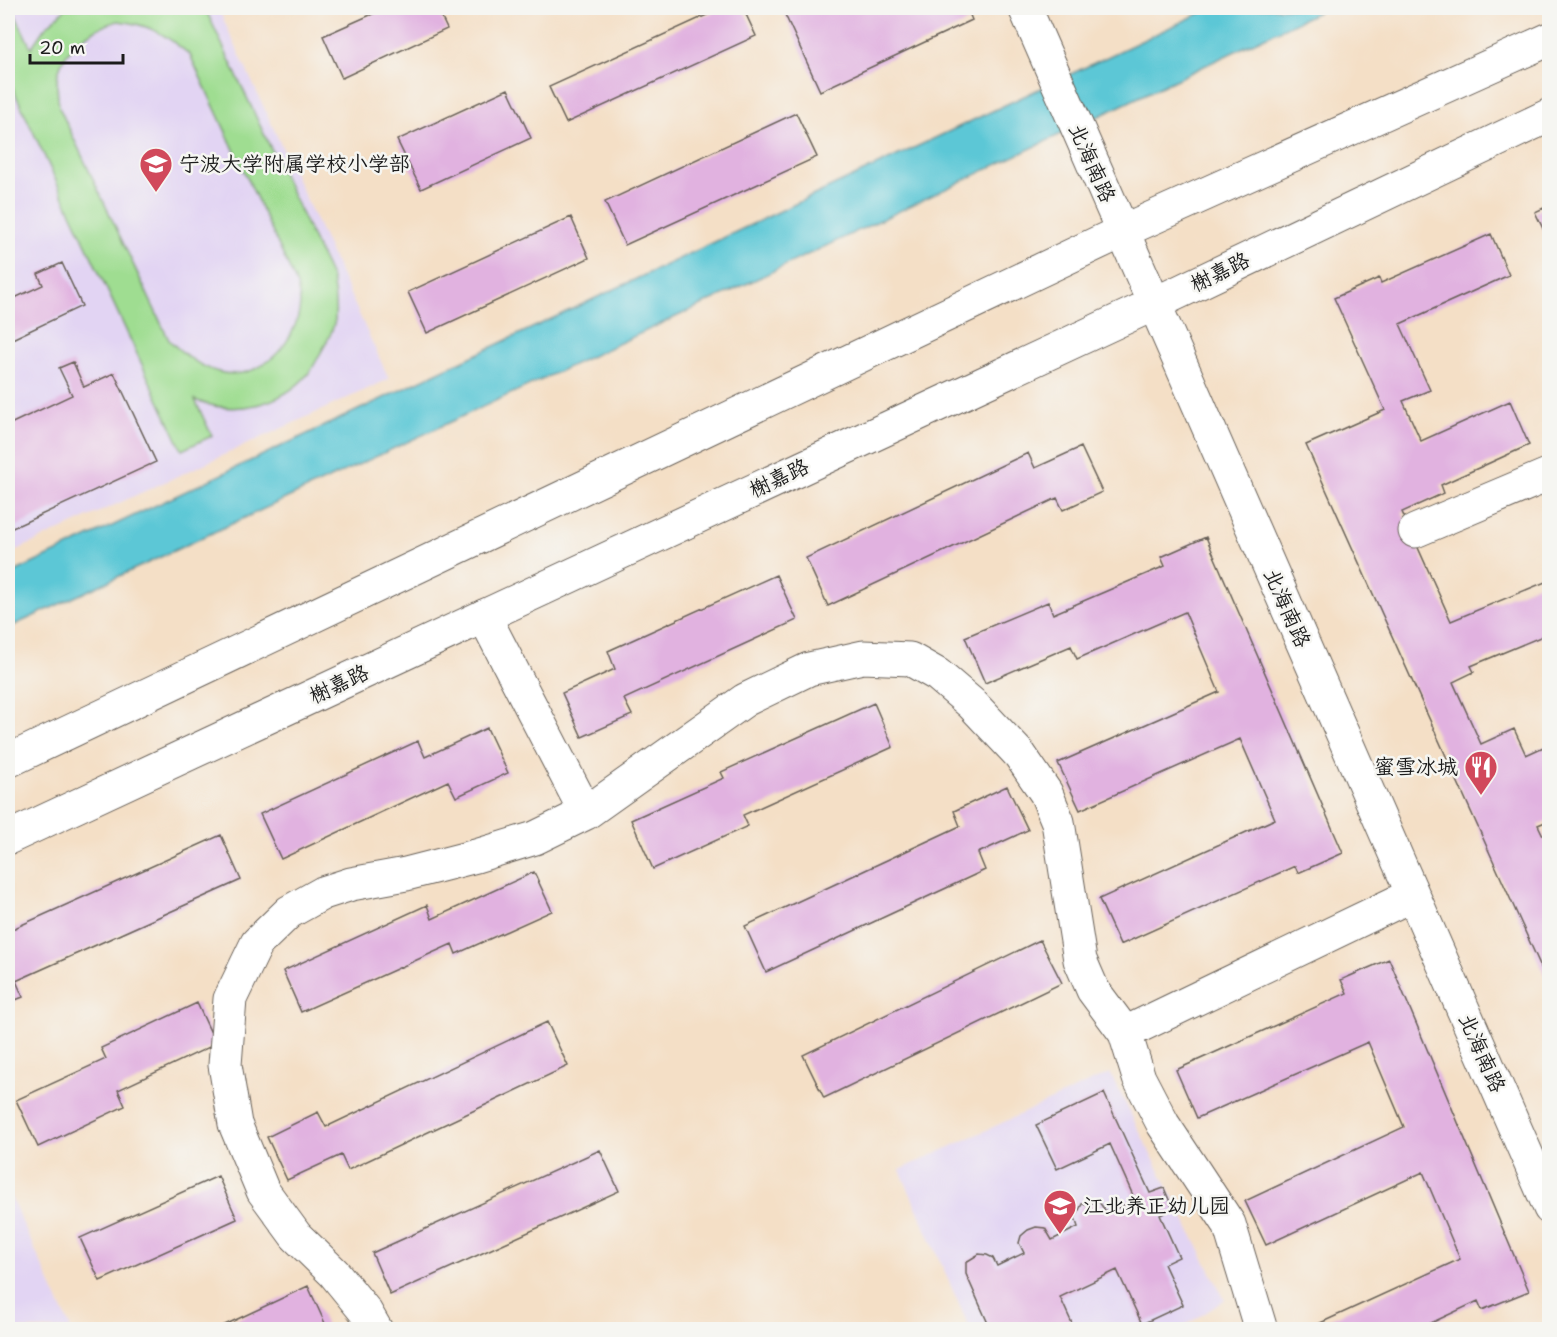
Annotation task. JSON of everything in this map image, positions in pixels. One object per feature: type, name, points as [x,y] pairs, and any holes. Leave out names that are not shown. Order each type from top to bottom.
[{"type":"main road","name":"北海南路","points":[[1025,8],[1550,1208]]},
{"type":"main road","points":[[8,761],[1117,219],[1550,39]]},
{"type":"main road","name":"榭嘉路","points":[[8,838],[1154,304],[1550,115]]},
{"type":"main road","points":[[1415,531],[1550,474]]},
{"type":"main road","points":[[484,616],[586,813]]},
{"type":"main road","points":[[376,1329],[365,1311],[340,1281],[296,1236],[262,1191],[236,1124],[225,1065],[230,999],[257,943],[289,912],[323,893],[351,884],[406,874],[476,856],[536,838],[586,813],[745,700],[809,669],[862,657],[910,659],[938,675],[972,704],[1020,755],[1046,794],[1058,822],[1080,960],[1093,990],[1125,1033],[1139,1078],[1163,1124],[1229,1224],[1261,1329]]},
{"type":"main road","points":[[1125,1033],[1412,895]]},
{"type":"shaded area","name":"宁波大学附属学校小学部","points":[[8,8],[218,8],[389,379],[8,554]]},
{"type":"shaded area","name":"江北养正幼儿园","points":[[1110,1073],[1225,1300],[1180,1329],[970,1329],[900,1170]]},
{"type":"shaded area","points":[[8,1191],[71,1329],[8,1329]]},
{"type":"green space","points":[[8,8],[12,8],[31,48],[44,29],[66,8],[205,8],[332,279],[335,294],[333,329],[313,367],[297,385],[270,401],[256,405],[225,407],[195,400],[212,436],[182,450],[8,78]],"holes":[[[118,21],[157,32],[190,55],[297,285],[300,303],[298,318],[292,332],[274,356],[249,371],[234,374],[212,370],[192,359],[169,340],[59,107],[58,74],[68,53],[83,38],[100,28]]]},
{"type":"water","points":[[1211,8],[1326,8],[725,294],[8,628],[8,575]]},
{"type":"building","points":[[386,8],[437,8],[447,29],[342,78],[323,36]]},
{"type":"building","points":[[722,8],[743,8],[756,36],[566,123],[549,87]]},
{"type":"building","points":[[782,8],[967,8],[972,20],[820,91]]},
{"type":"building","points":[[508,89],[531,138],[421,189],[397,140]]},
{"type":"building","points":[[796,113],[817,157],[625,245],[605,202]]},
{"type":"building","points":[[1550,205],[1550,243],[1535,212]]},
{"type":"building","points":[[571,217],[589,258],[427,333],[408,292]]},
{"type":"building","points":[[1491,234],[1509,275],[1400,324],[1430,390],[1403,401],[1421,441],[1510,401],[1529,445],[1441,485],[1444,493],[1402,512],[1451,621],[1550,580],[1550,633],[1471,666],[1474,672],[1453,682],[1481,744],[1514,729],[1526,755],[1550,744],[1550,798],[1546,799],[1550,808],[1550,820],[1538,825],[1550,850],[1550,987],[1306,445],[1385,410],[1334,298],[1379,278],[1381,283]]},
{"type":"building","points":[[62,263],[82,306],[8,341],[8,301],[43,285],[38,274]]},
{"type":"building","points":[[73,362],[84,387],[114,373],[156,462],[8,530],[8,425],[72,395],[59,368]]},
{"type":"building","points":[[1081,447],[1102,492],[1063,510],[1057,498],[828,606],[806,558],[1028,453],[1035,468]]},
{"type":"building","points":[[1206,537],[1343,853],[1298,873],[1295,866],[1120,945],[1099,899],[1275,819],[1240,739],[1080,810],[1058,763],[1219,692],[1185,612],[1077,659],[1071,646],[985,683],[965,637],[1048,602],[1053,614],[1165,566],[1161,557]]},
{"type":"building","points":[[776,575],[797,620],[624,699],[632,715],[582,737],[562,693],[615,669],[608,651]]},
{"type":"building","points":[[874,703],[893,747],[743,815],[748,826],[653,869],[631,820],[724,778],[721,772]]},
{"type":"building","points":[[487,728],[508,773],[456,797],[448,781],[281,859],[260,814],[418,741],[425,757]]},
{"type":"building","points":[[1007,786],[1028,830],[978,853],[985,870],[766,972],[745,926],[960,826],[954,811]]},
{"type":"building","points":[[221,835],[241,880],[16,981],[23,997],[8,1003],[8,931]]},
{"type":"building","points":[[534,872],[552,911],[456,954],[452,944],[301,1012],[283,971],[427,905],[432,919]]},
{"type":"building","points":[[1040,940],[1062,983],[824,1098],[803,1055]]},
{"type":"building","points":[[1389,959],[1529,1291],[1482,1310],[1478,1301],[1416,1330],[1305,1330],[1460,1259],[1423,1172],[1266,1245],[1245,1201],[1404,1127],[1368,1042],[1197,1118],[1176,1070],[1347,993],[1341,980]]},
{"type":"building","points":[[197,1003],[216,1044],[118,1090],[125,1106],[38,1147],[16,1100],[106,1059],[101,1048]]},
{"type":"building","points":[[547,1022],[568,1066],[348,1170],[341,1155],[287,1180],[267,1137],[318,1112],[326,1127]]},
{"type":"building","points":[[1104,1093],[1150,1193],[1164,1188],[1173,1209],[1160,1215],[1179,1257],[1164,1264],[1183,1305],[1142,1324],[1117,1270],[1060,1297],[1075,1330],[991,1330],[966,1274],[966,1262],[979,1254],[987,1255],[993,1258],[997,1266],[1024,1253],[1019,1243],[1021,1236],[1028,1230],[1036,1227],[1045,1228],[1052,1240],[1078,1227],[1075,1218],[1082,1204],[1099,1202],[1107,1213],[1135,1200],[1110,1144],[1057,1169],[1036,1125]]},
{"type":"building","points":[[600,1150],[619,1191],[390,1295],[372,1253]]},
{"type":"building","points":[[218,1176],[237,1219],[100,1281],[80,1238]]},
{"type":"building","points":[[308,1286],[328,1330],[214,1330]]},
{"type":"place","name":"宁波大学附属学校小学部","points":[[156,193]]},
{"type":"place","name":"蜜雪冰城","points":[[1481,796]]},
{"type":"place","name":"江北养正幼儿园","points":[[1060,1235]]}]
